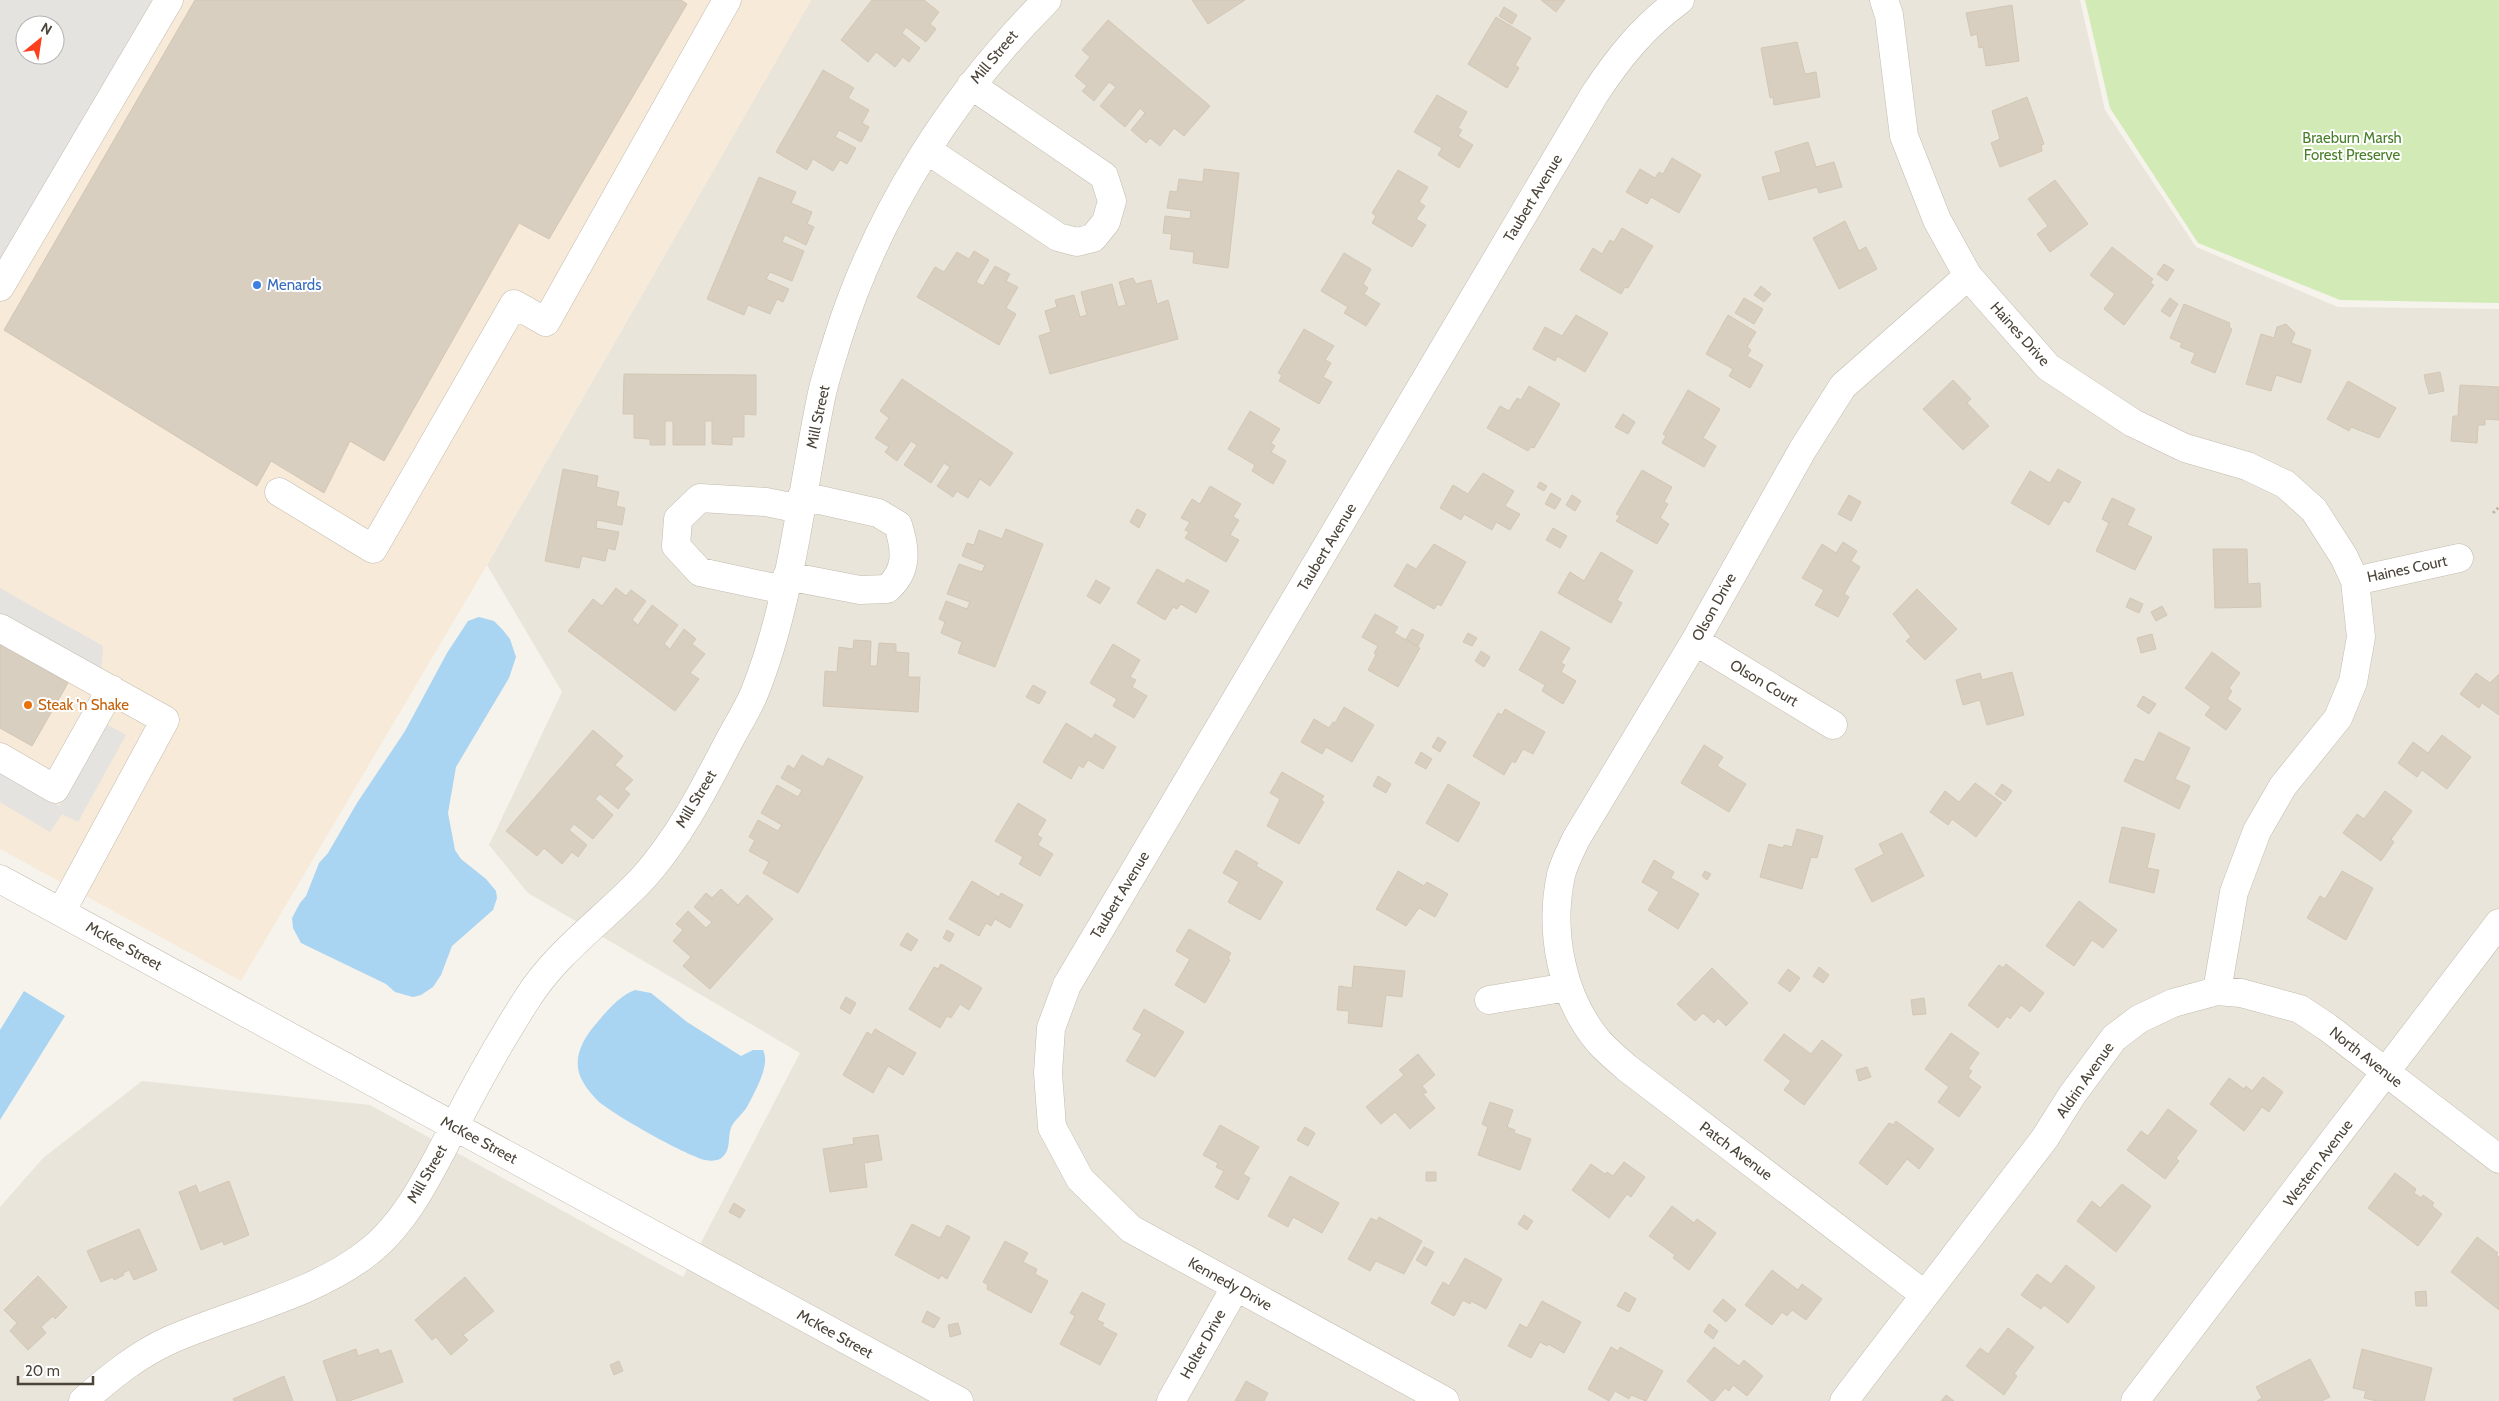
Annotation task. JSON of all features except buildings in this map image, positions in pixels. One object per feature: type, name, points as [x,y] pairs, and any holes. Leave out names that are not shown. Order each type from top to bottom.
[{"type":"street","points":[[0,287],[169,0]]},
{"type":"street","points":[[279,492],[373,549],[514,304],[546,322],[727,0]]},
{"type":"street","name":"Mill Street","points":[[83,1401],[123,1366],[167,1341],[323,1281],[368,1253],[403,1216],[529,996],[559,958],[616,908],[649,872],[679,829],[754,695],[778,620],[822,392],[851,299],[910,176],[927,150],[971,85],[1016,31],[1047,0]]},
{"type":"street","name":"Taubert Avenue","points":[[1052,1127],[1048,1074],[1051,1028],[1067,985],[1594,95],[1621,55],[1658,16],[1680,0]]},
{"type":"street","name":"Haines Drive","points":[[1884,0],[1889,16],[1904,136],[1937,220],[1968,276],[2048,367],[2133,423],[2185,448],[2248,466],[2285,484],[2314,510],[2344,556],[2355,581]]},
{"type":"street","points":[[927,150],[1058,237],[1077,242],[1093,238],[1106,222],[1112,201],[1104,176],[971,85]]},
{"type":"street","name":"Olson Drive","points":[[1568,987],[1558,947],[1557,908],[1562,874],[1576,839],[1695,641],[1804,449],[1843,386],[1968,276]]},
{"type":"street","points":[[700,498],[801,502],[878,513],[898,525],[905,545],[902,566],[896,581],[887,589],[860,590],[700,572],[676,546],[678,519],[700,498]]},
{"type":"street","name":"Haines Court","points":[[2355,581],[2459,558]]},
{"type":"street","points":[[2217,991],[2234,892],[2258,831],[2283,786],[2338,718],[2353,682],[2361,636],[2355,581]]},
{"type":"street","points":[[0,628],[165,720],[61,912]]},
{"type":"street","name":"Olson Court","points":[[1695,641],[1833,725]]},
{"type":"street","points":[[0,757],[55,789],[111,689]]},
{"type":"street","name":"McKee Street","points":[[0,879],[958,1401]]},
{"type":"street","name":"Western Avenue","points":[[2135,1401],[2387,1073],[2499,923]]},
{"type":"street","points":[[1488,1000],[1568,987]]},
{"type":"street","name":"Patch Avenue","points":[[1568,987],[1582,1017],[1599,1042],[1627,1068],[1925,1295]]},
{"type":"street","name":"North Avenue","points":[[2217,991],[2254,996],[2300,1009],[2328,1027],[2499,1158]]},
{"type":"street","name":"Aldrin Avenue","points":[[1844,1401],[2045,1138],[2072,1095],[2114,1038],[2139,1019],[2173,1003],[2217,991]]},
{"type":"street","name":"Kennedy Drive","points":[[1052,1127],[1080,1179],[1131,1229],[1234,1288],[1445,1401]]},
{"type":"street","name":"Holter Drive","points":[[1171,1401],[1234,1288]]},
{"type":"path","points":[[2493,513],[2499,506]]},
{"type":"shaded area","points":[[0,0],[811,0],[487,565],[241,981],[0,849]]},
{"type":"shaded area","points":[[0,0],[152,0],[1,260]]},
{"type":"shaded area","points":[[811,0],[2080,0],[2105,110],[2196,247],[2338,307],[2499,309],[2499,1401],[0,1401],[0,1207],[43,1158],[142,1081],[370,1105],[683,1277],[800,1053],[528,893],[489,845],[562,692],[487,565]]},
{"type":"shaded area","points":[[0,588],[103,646],[101,673],[0,617]]},
{"type":"shaded area","points":[[105,723],[126,735],[78,822],[62,814],[50,832],[0,802],[0,773],[59,806]]},
{"type":"green space","name":"Braeburn Marsh Forest Preserve","points":[[2085,0],[2499,0],[2499,303],[2340,300],[2198,243],[2110,108]]},
{"type":"water","points":[[479,617],[494,621],[502,629],[510,639],[516,657],[509,678],[456,767],[448,813],[455,850],[461,859],[486,879],[496,891],[497,898],[493,910],[452,946],[441,975],[433,987],[421,995],[413,997],[395,992],[386,984],[301,943],[293,928],[292,918],[306,896],[319,863],[328,853],[357,803],[405,731],[447,653],[468,621]]},
{"type":"water","points":[[635,990],[651,993],[687,1022],[741,1056],[753,1050],[763,1050],[765,1063],[761,1079],[747,1107],[732,1125],[728,1149],[720,1159],[709,1161],[695,1157],[650,1134],[598,1101],[582,1081],[578,1060],[581,1047],[587,1035],[613,1005],[629,992]]},
{"type":"water","points":[[24,991],[65,1016],[0,1120],[0,1030]]},
{"type":"place","name":"Menards","points":[[257,285]]},
{"type":"place","name":"Steak 'n Shake","points":[[28,705]]}]
